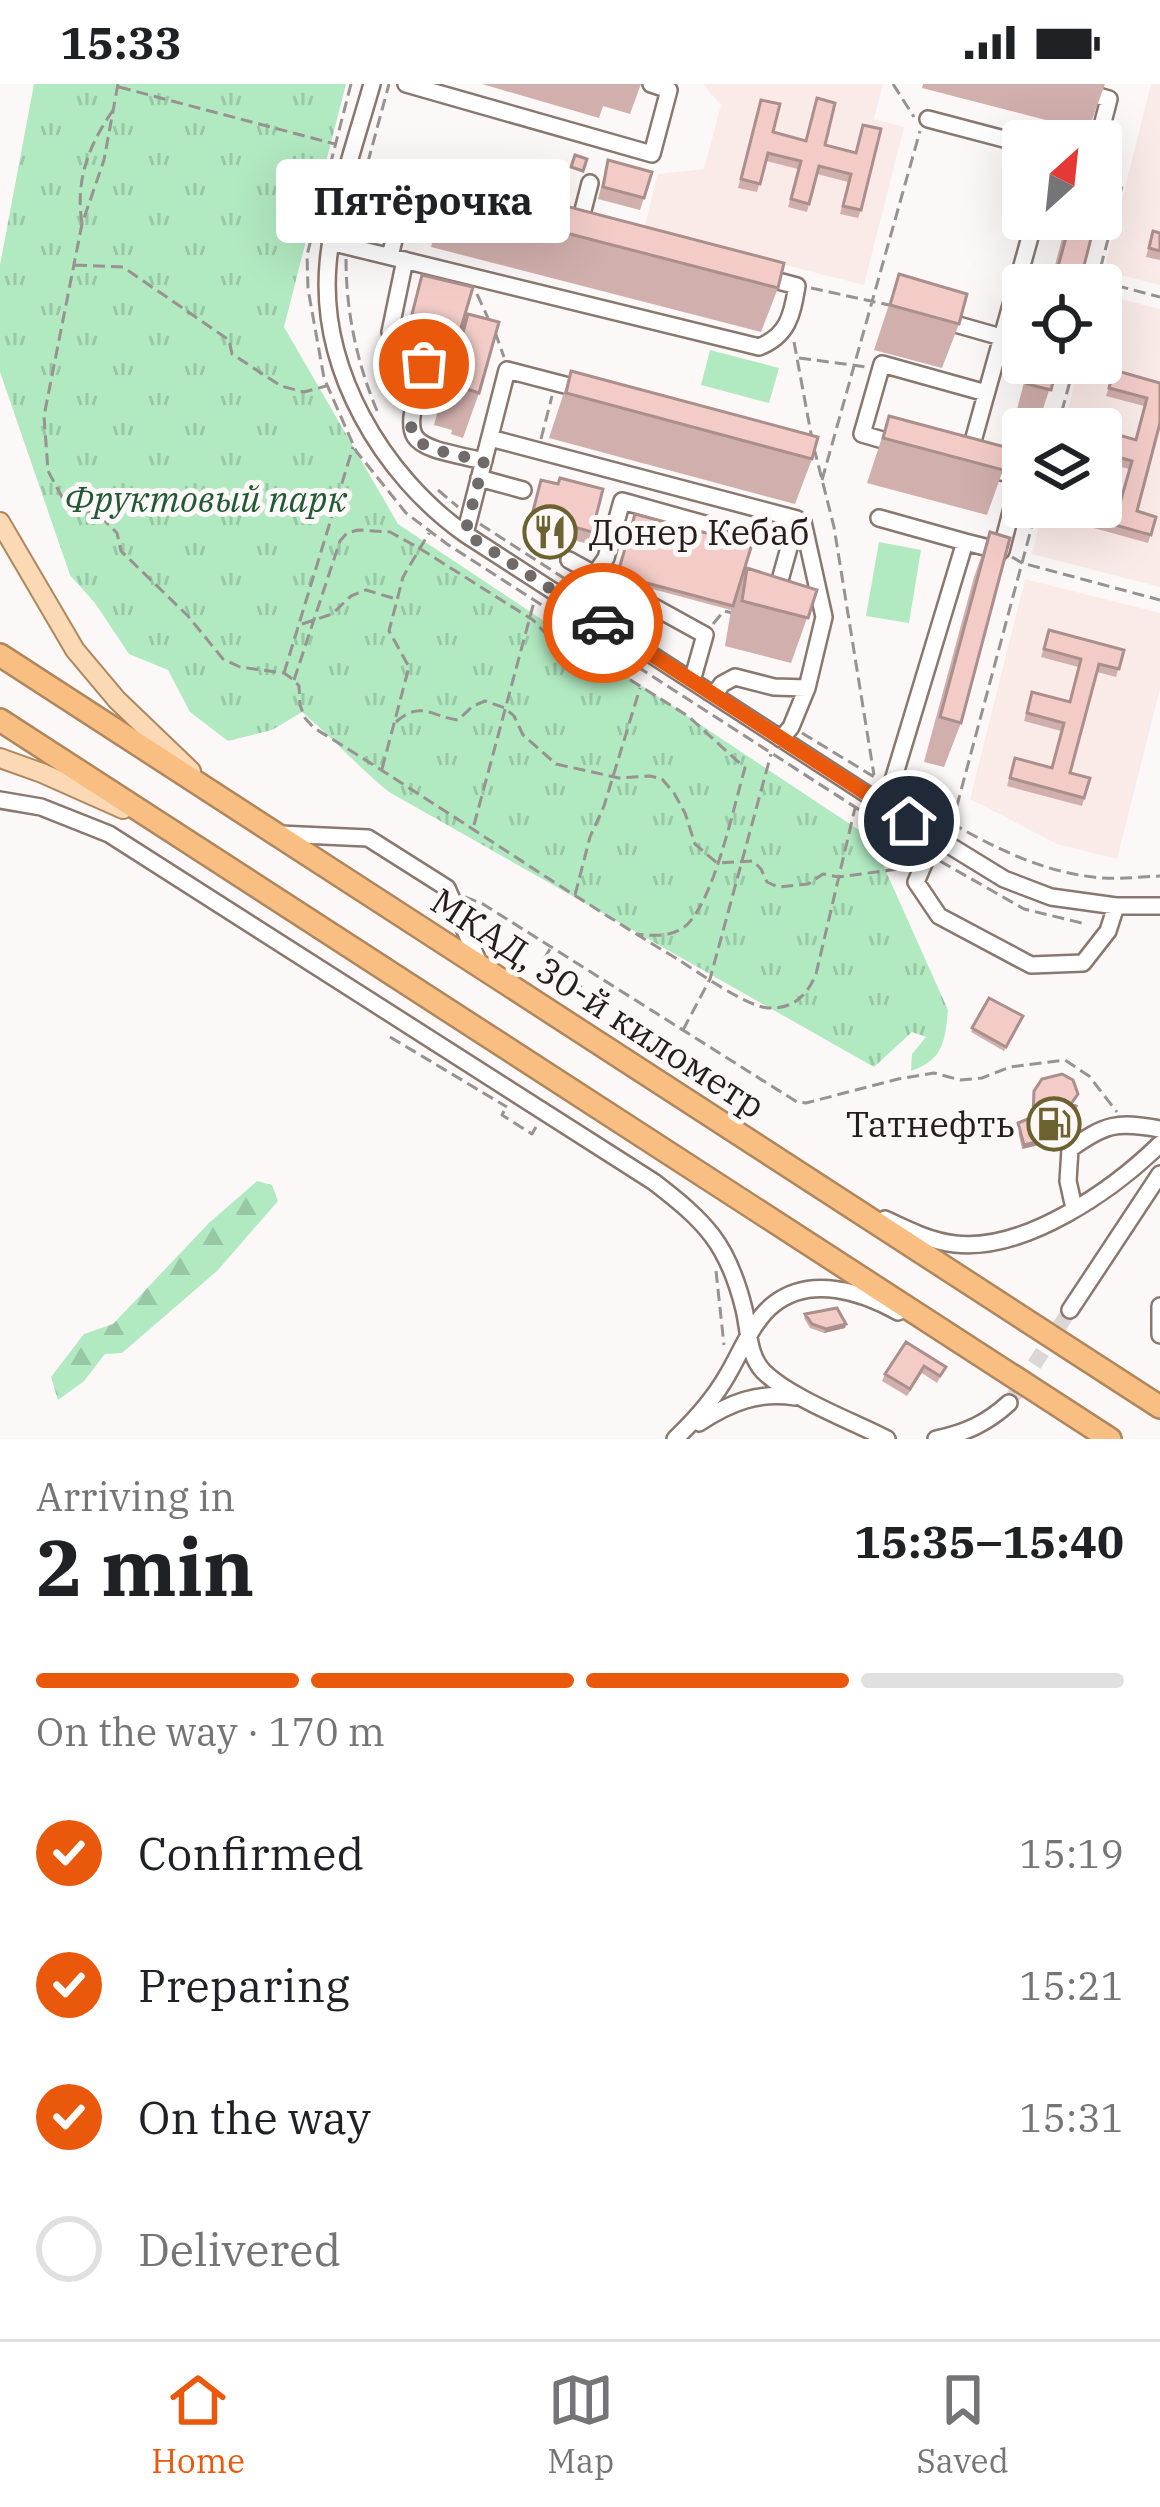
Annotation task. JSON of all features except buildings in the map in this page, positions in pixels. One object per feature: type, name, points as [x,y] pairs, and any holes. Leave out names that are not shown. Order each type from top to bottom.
[{"type":"highway","name":"МКАД, 30-й километр","points":[[0,655],[1160,1407]]},
{"type":"highway","points":[[0,720],[1110,1439]]},
{"type":"main road","points":[[0,522],[75,650],[117,700],[212,790]]},
{"type":"main road","points":[[0,758],[92,794],[181,837]]},
{"type":"street","points":[[371,84],[338,243],[327,271],[334,336],[370,434],[420,497],[579,598],[692,681],[786,733],[932,846],[1051,897],[1116,906],[1160,906]]},
{"type":"street","points":[[406,84],[652,154],[669,90],[651,84]]},
{"type":"street","points":[[1057,84],[1109,99],[1104,120]]},
{"type":"street","points":[[928,119],[1002,138]]},
{"type":"street","points":[[578,229],[590,183]]},
{"type":"street","points":[[493,206],[408,184],[390,332],[399,351],[424,364],[409,419],[417,441],[523,490]]},
{"type":"street","points":[[556,223],[600,234]]},
{"type":"street","points":[[966,463],[1029,240]]},
{"type":"street","points":[[338,243],[759,347],[773,341],[791,322],[797,286],[753,274]]},
{"type":"street","points":[[934,318],[1001,337]]},
{"type":"street","points":[[925,452],[862,434],[881,364],[986,393]]},
{"type":"street","points":[[467,525],[507,370],[599,394]]},
{"type":"street","points":[[490,438],[797,519],[771,614],[746,607]]},
{"type":"street","points":[[879,518],[1001,551],[1020,477],[946,458]]},
{"type":"street","points":[[579,598],[606,558],[622,501],[719,528]]},
{"type":"street","points":[[786,733],[807,688],[813,625],[824,617],[803,522]]},
{"type":"street","points":[[882,804],[965,542]]},
{"type":"street","points":[[568,560],[705,634],[692,681]]},
{"type":"street","points":[[714,695],[735,677],[774,687],[807,688]]},
{"type":"street","points":[[0,800],[41,807],[109,834],[654,1183],[707,1226],[724,1251],[756,1360],[764,1371],[886,1439]]},
{"type":"street","points":[[276,834],[368,838],[447,889],[480,966]]},
{"type":"street","points":[[932,846],[916,882],[939,916],[1030,965],[1084,964],[1108,931],[1116,906]]},
{"type":"street","points":[[1074,1208],[1068,1181],[1070,1149],[1096,1131],[1126,1123],[1160,1129]]},
{"type":"street","points":[[801,1174],[900,1226],[960,1245],[1026,1233],[1132,1171],[1160,1144]]},
{"type":"street","points":[[1070,1310],[1160,1174]]},
{"type":"street","points":[[676,1439],[710,1402],[762,1316],[775,1303],[809,1291],[847,1290],[889,1307],[1000,1368]]},
{"type":"street","points":[[1160,1306],[1160,1334]]},
{"type":"street","points":[[676,1439],[741,1400],[784,1395],[815,1403]]},
{"type":"street","points":[[936,1439],[990,1420],[1010,1403]]},
{"type":"street","points":[[863,1427],[900,1439]]},
{"type":"path","points":[[380,417],[355,343],[338,243],[389,84]]},
{"type":"path","points":[[822,480],[921,127],[893,84]]},
{"type":"path","points":[[335,144],[118,85],[104,160],[82,224],[44,416],[48,471],[62,496],[105,521],[117,533],[121,551],[224,658],[239,667],[284,673],[294,680],[305,718],[314,728],[635,934],[764,1008],[802,999],[810,989],[855,808]]},
{"type":"path","points":[[82,224],[79,202],[87,156],[115,107]]},
{"type":"path","points":[[75,265],[123,267],[229,340],[232,354],[281,386],[304,392],[327,386]]},
{"type":"path","points":[[453,272],[478,296],[507,370]]},
{"type":"path","points":[[797,286],[889,305]]},
{"type":"path","points":[[1122,289],[1160,297]]},
{"type":"path","points":[[786,733],[875,777],[834,526],[791,322]]},
{"type":"path","points":[[487,350],[501,347]]},
{"type":"path","points":[[797,357],[880,368]]},
{"type":"path","points":[[538,451],[556,383]]},
{"type":"path","points":[[284,673],[353,446]]},
{"type":"path","points":[[436,489],[467,525],[579,598],[621,616]]},
{"type":"path","points":[[952,824],[1031,528]]},
{"type":"path","points":[[294,680],[340,542],[347,533],[358,530],[390,532],[530,618],[563,652],[600,661],[688,716],[746,768],[702,908],[683,928],[662,936],[635,934]]},
{"type":"path","points":[[382,770],[410,667],[389,632],[403,577],[430,531]]},
{"type":"path","points":[[1022,563],[1160,600]]},
{"type":"path","points":[[299,625],[332,614],[351,596],[366,590],[398,599]]},
{"type":"path","points":[[473,828],[535,601]]},
{"type":"path","points":[[705,634],[724,611],[734,613],[746,607]]},
{"type":"path","points":[[575,895],[640,686]]},
{"type":"path","points":[[396,722],[409,711],[428,710],[458,721],[472,706],[485,701],[505,708],[523,735],[556,764],[612,777],[662,779],[685,813],[695,844],[717,862],[753,861],[767,882],[778,887],[808,884],[823,874],[839,877],[898,869],[932,846]]},
{"type":"path","points":[[688,716],[695,705],[855,808],[932,846],[1024,909],[1086,924]]},
{"type":"path","points":[[682,1031],[710,979],[771,754]]},
{"type":"path","points":[[891,787],[1024,860],[1104,878],[1160,876]]},
{"type":"path","points":[[447,889],[483,904],[789,1098],[806,1103],[934,1072],[960,1080],[982,1078],[1010,1067],[1065,1060],[1089,1076],[1126,1123]]},
{"type":"path","points":[[551,947],[542,962],[582,987]]},
{"type":"path","points":[[390,1037],[519,1114]]},
{"type":"path","points":[[504,1111],[502,1115],[532,1134],[537,1125]]},
{"type":"path","points":[[714,1257],[724,1347]]},
{"type":"shaded area","points":[[703,84],[883,84],[874,119],[904,127],[864,285],[644,229],[658,174],[704,169],[721,105]]},
{"type":"shaded area","points":[[1151,84],[1160,84],[1160,285],[1122,276],[1122,264],[1106,264],[1112,240],[1122,240],[1122,199]]},
{"type":"shaded area","points":[[1122,299],[1160,309],[1160,587],[1032,554],[1039,528],[1122,528],[1122,408],[1068,408],[1075,384],[1122,384]]},
{"type":"shaded area","points":[[1025,579],[1160,613],[1160,689],[1117,859],[1057,844],[970,799]]},
{"type":"green space","name":"Фруктовый парк","points":[[34,84],[346,84],[284,327],[398,524],[871,838],[948,1010],[943,1040],[930,1061],[911,1071],[912,1054],[926,1037],[912,1032],[874,1067],[389,792],[302,712],[272,730],[228,741],[190,712],[168,670],[129,654],[70,575],[0,372],[0,265]]},
{"type":"green space","points":[[710,350],[779,368],[769,403],[701,385]]},
{"type":"green space","points":[[879,542],[921,550],[909,623],[866,616]]},
{"type":"green space","points":[[257,1181],[272,1185],[278,1201],[217,1271],[122,1353],[105,1354],[84,1381],[58,1400],[51,1377],[84,1334],[113,1324],[209,1223]]},
{"type":"tunnel","points":[[1009,1403],[1070,1310]]},
{"type":"way so far","points":[[424,364],[409,419],[417,441],[436,451],[484,461],[465,533],[603,623]]},
{"type":"place","name":"Пятёрочка","points":[[424,364]]},
{"type":"place","name":"Донер Кебаб","points":[[550,532]]},
{"type":"place","name":"Татнефть","points":[[1054,1124]]},
{"type":"route","points":[[603,623],[909,821]]}]
